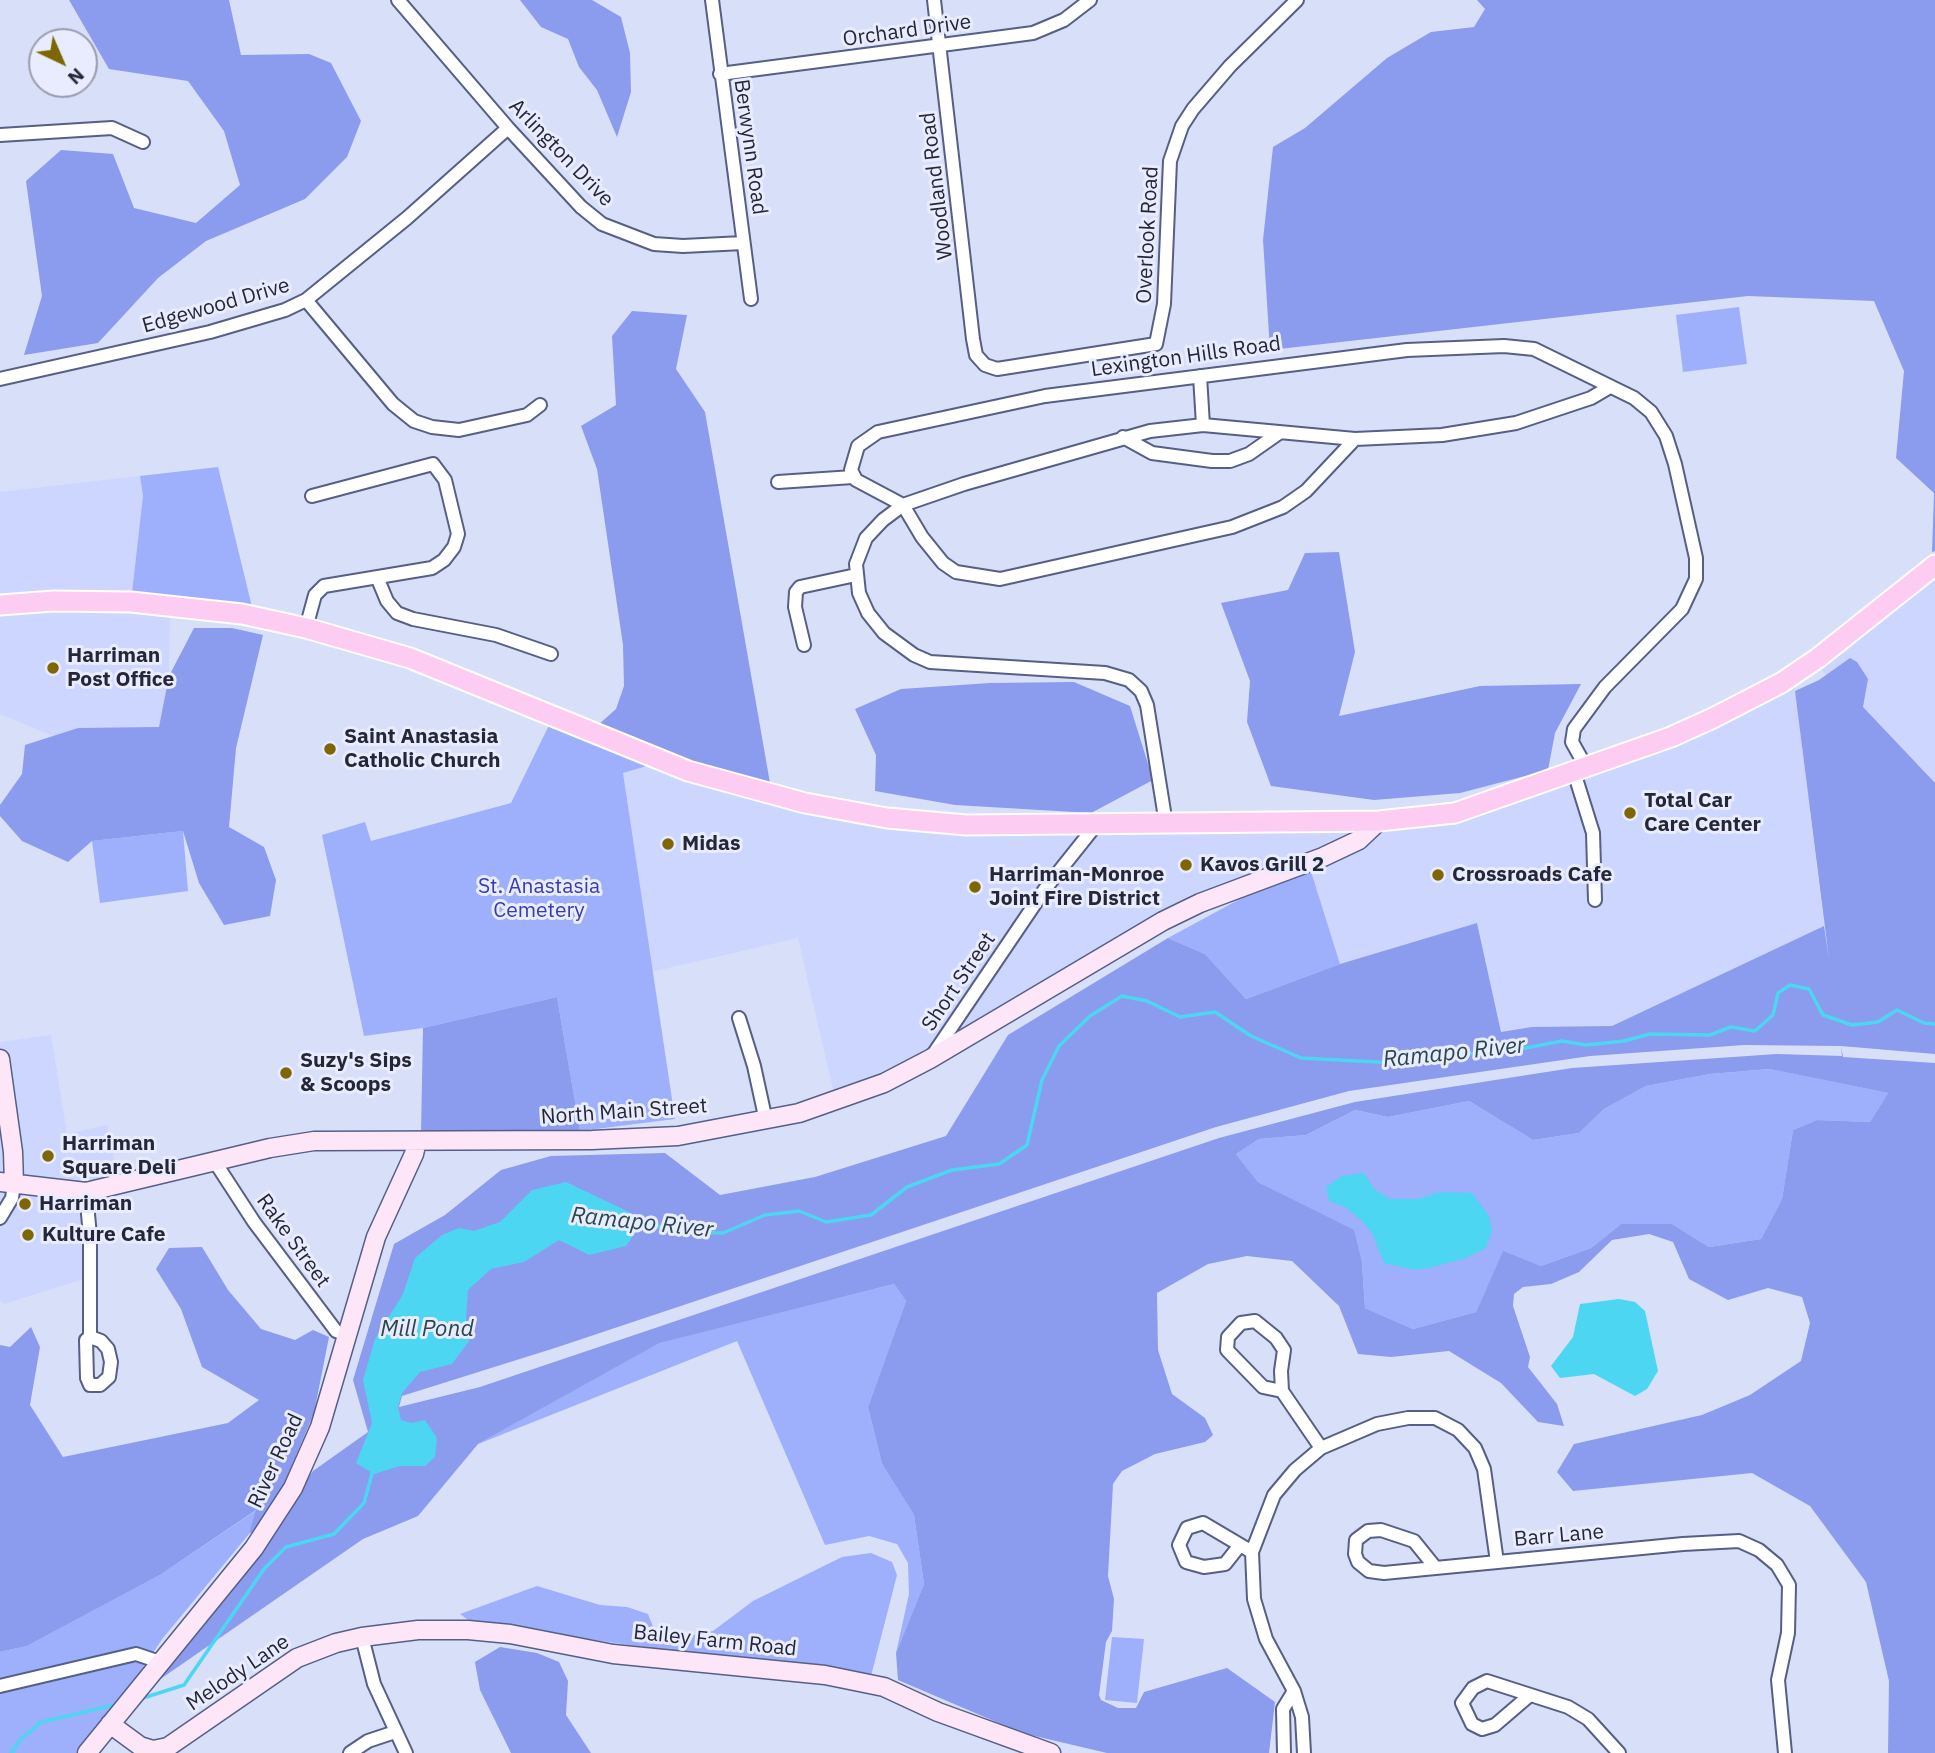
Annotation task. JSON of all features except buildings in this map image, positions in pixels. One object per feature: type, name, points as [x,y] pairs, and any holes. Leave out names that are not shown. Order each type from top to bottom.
[{"type":"main road","points":[[0,606],[54,601],[131,602],[242,614],[306,628],[410,658],[688,771],[761,793],[891,818],[966,825],[1379,821],[1455,813],[1671,737],[1781,683],[1818,658],[1935,565]]},
{"type":"street","name":"Arlington Drive","points":[[398,0],[508,128],[581,207],[602,224],[622,234],[654,244],[683,246],[743,243]]},
{"type":"street","name":"Berwynn Road","points":[[712,0],[751,299]]},
{"type":"street","name":"Woodland Road","points":[[934,0],[973,339],[976,355],[985,365]]},
{"type":"street","name":"Orchard Drive","points":[[720,74],[1033,33],[1063,20],[1090,0]]},
{"type":"street","name":"Overlook Road","points":[[985,365],[997,369],[1019,368],[1156,344],[1164,304],[1170,160],[1182,126],[1230,66],[1297,0]]},
{"type":"street","points":[[0,135],[112,128],[143,142]]},
{"type":"street","name":"Edgewood Drive","points":[[0,379],[210,332],[306,300],[407,218],[508,128]]},
{"type":"street","points":[[306,300],[393,404],[414,421],[432,427],[459,430],[527,415],[540,405]]},
{"type":"street","name":"Lexington Hills Road","points":[[853,477],[852,457],[858,446],[878,432],[1045,396],[1407,350],[1504,346],[1534,349],[1608,388],[1634,398],[1651,412],[1667,436],[1693,545],[1696,579],[1682,609],[1605,687],[1574,729],[1572,742],[1593,833],[1595,900]]},
{"type":"street","points":[[1200,376],[1203,425]]},
{"type":"street","points":[[1166,824],[1147,705],[1141,691],[1129,680],[1105,673],[947,665],[922,659],[884,633],[868,613],[856,575],[856,564],[866,538],[903,505],[1123,437],[1203,425],[1355,439],[1487,430],[1591,398],[1608,388]]},
{"type":"street","points":[[1123,437],[1152,453],[1230,461],[1249,454],[1279,433]]},
{"type":"street","points":[[778,482],[853,477],[903,505],[922,537],[943,563],[956,572],[974,577],[1011,578],[1232,527],[1283,507],[1306,491],[1355,439]]},
{"type":"street","points":[[306,628],[315,595],[324,586],[432,568],[444,560],[454,547],[458,534],[455,516],[438,466],[433,464],[312,496]]},
{"type":"street","points":[[804,645],[795,607],[796,592],[800,587],[856,575]]},
{"type":"street","points":[[377,577],[387,601],[397,613],[413,619],[496,635],[551,654]]},
{"type":"street","name":"North Main Street","points":[[7,1183],[86,1192],[270,1148],[314,1141],[592,1140],[678,1136],[766,1121],[836,1102],[930,1059],[1163,921],[1200,903],[1322,857],[1359,840],[1379,821]]},
{"type":"street","name":"Short Street","points":[[930,1059],[1045,889],[1096,825]]},
{"type":"street","points":[[739,1018],[754,1066],[766,1121]]},
{"type":"street","points":[[0,1059],[13,1152],[7,1183],[12,1198],[0,1218]]},
{"type":"street","name":"River Road","points":[[87,1753],[272,1523],[293,1488],[320,1427],[376,1237],[415,1154],[417,1141]]},
{"type":"street","name":"Rake Street","points":[[215,1162],[254,1222],[337,1331],[346,1335]]},
{"type":"street","points":[[86,1192],[90,1236],[90,1337]]},
{"type":"street","points":[[1282,1391],[1263,1387],[1227,1350],[1228,1337],[1241,1323],[1255,1321],[1276,1338],[1284,1350],[1282,1391],[1321,1448]]},
{"type":"street","name":"Barr Lane","points":[[1304,1753],[1302,1717],[1294,1691],[1266,1640],[1254,1599],[1252,1552],[1274,1495],[1295,1470],[1321,1448],[1377,1424],[1408,1418],[1435,1418],[1458,1430],[1475,1448],[1484,1469],[1497,1562],[1739,1541],[1759,1550],[1777,1565],[1789,1585],[1788,1633],[1778,1680],[1785,1753]]},
{"type":"street","points":[[1240,1545],[1225,1564],[1204,1567],[1186,1562],[1179,1545],[1187,1528],[1203,1523],[1252,1552]]},
{"type":"street","points":[[1435,1567],[1414,1541],[1381,1530],[1368,1531],[1356,1540],[1354,1554],[1358,1562],[1369,1571],[1384,1573],[1497,1562]]},
{"type":"street","name":"Bailey Farm Road","points":[[362,1637],[418,1630],[477,1631],[510,1634],[613,1654],[825,1675],[884,1687],[938,1712],[1051,1753]]},
{"type":"street","points":[[362,1637],[374,1684],[406,1753]]},
{"type":"street","name":"Melody Lane","points":[[110,1724],[140,1746],[164,1750],[297,1658],[336,1643],[362,1637]]},
{"type":"street","points":[[0,1686],[136,1654],[155,1668]]},
{"type":"street","points":[[1530,1695],[1495,1725],[1482,1729],[1472,1724],[1462,1703],[1473,1688],[1487,1681],[1568,1707],[1588,1719],[1619,1753]]},
{"type":"street","points":[[1284,1753],[1283,1709],[1294,1691]]},
{"type":"street","points":[[350,1753],[368,1741],[395,1732]]},
{"type":"shaded area","points":[[69,0],[229,0],[241,55],[309,54],[331,63],[361,121],[347,157],[305,199],[206,241],[158,278],[98,343],[24,355],[42,296],[26,181],[61,150],[113,154],[134,208],[196,223],[240,185],[224,131],[188,81],[109,69],[98,50],[98,28],[85,28]]},
{"type":"shaded area","points":[[520,0],[592,0],[621,17],[630,53],[631,92],[617,137],[597,90],[579,67],[568,39],[541,27]]},
{"type":"shaded area","points":[[1477,0],[1935,0],[1935,551],[1932,552],[1934,493],[1896,458],[1904,371],[1874,301],[1748,296],[1270,350],[1263,240],[1273,147],[1305,128],[1387,58],[1431,32],[1474,27],[1485,9]]},
{"type":"shaded area","points":[[632,311],[687,315],[676,369],[705,412],[770,783],[706,768],[597,726],[616,709],[624,686],[623,645],[597,469],[581,426],[616,405],[612,336]]},
{"type":"shaded area","points":[[140,476],[143,496],[132,602],[170,606],[168,726],[60,739],[0,714],[0,492]]},
{"type":"shaded area","points":[[1339,552],[1355,652],[1339,716],[1480,686],[1581,684],[1555,733],[1548,770],[1460,793],[1374,800],[1271,786],[1247,722],[1250,681],[1221,603],[1288,590],[1305,553]]},
{"type":"shaded area","points":[[1935,562],[1935,791],[1814,662]]},
{"type":"shaded area","points":[[194,628],[232,628],[263,635],[236,748],[229,827],[264,847],[276,880],[270,916],[224,925],[199,883],[183,831],[92,841],[68,862],[22,841],[0,816],[0,805],[22,774],[25,745],[78,728],[159,727],[169,676]]},
{"type":"shaded area","points":[[1850,658],[1857,662],[1868,679],[1863,707],[1935,783],[1935,1054],[1841,1046],[1843,1057],[1935,1063],[1935,1753],[1888,1753],[1889,1681],[1866,1582],[1810,1506],[1752,1473],[1573,1491],[1557,1472],[1574,1444],[1702,1415],[1750,1395],[1801,1361],[1810,1323],[1802,1297],[1768,1288],[1728,1300],[1689,1279],[1673,1242],[1649,1234],[1612,1240],[1579,1272],[1551,1284],[1523,1287],[1514,1294],[1513,1306],[1530,1357],[1528,1367],[1557,1404],[1564,1426],[1538,1422],[1501,1383],[1449,1351],[1391,1357],[1358,1354],[1339,1306],[1292,1261],[1247,1256],[1208,1264],[1157,1293],[1158,1350],[1172,1394],[1205,1418],[1213,1435],[1205,1442],[1155,1454],[1122,1471],[1113,1484],[1108,1576],[1114,1599],[1112,1631],[1106,1642],[1099,1695],[1101,1700],[1118,1708],[1136,1708],[1144,1692],[1227,1668],[1275,1702],[1269,1753],[1107,1753],[1022,1733],[898,1680],[896,1653],[924,1584],[914,1515],[882,1464],[868,1407],[906,1301],[894,1284],[659,1343],[478,1444],[418,1516],[363,1539],[159,1680],[313,1471],[368,1432],[353,1380],[394,1244],[445,1215],[501,1170],[551,1156],[665,1153],[720,1195],[815,1177],[946,1136],[1008,1035],[1168,938],[1205,954],[1246,999],[1340,964],[1477,923],[1501,1032],[1532,1027],[1612,1026],[1824,926],[1829,959],[1795,691],[1819,680]],"holes":[[[1744,1045],[1841,1046],[1842,1056],[1777,1054],[1572,1068],[1355,1102],[1219,1138],[480,1387],[399,1407],[402,1396],[558,1347],[1216,1127],[1349,1091],[1590,1056]],[[1770,1069],[1888,1093],[1870,1122],[1817,1120],[1793,1130],[1782,1199],[1761,1239],[1709,1247],[1672,1224],[1621,1224],[1591,1248],[1541,1266],[1503,1251],[1476,1312],[1413,1329],[1365,1308],[1362,1263],[1354,1230],[1258,1182],[1236,1154],[1259,1139],[1306,1135],[1355,1110],[1388,1117],[1469,1101],[1533,1140],[1579,1133],[1604,1109],[1646,1086],[1710,1074]]]},
{"type":"shaded area","points":[[1794,681],[1824,926],[1612,1026],[1501,1032],[1477,923],[1340,964],[1308,863],[1200,903],[836,1102],[798,938],[651,972],[623,773],[664,761],[887,818],[1427,817]]},
{"type":"shaded area","points":[[1074,682],[1130,706],[1153,780],[1091,813],[955,805],[875,791],[876,755],[855,709],[901,689],[990,683]]},
{"type":"shaded area","points":[[557,997],[580,1131],[421,1133],[423,1028]]},
{"type":"shaded area","points":[[51,1035],[67,1134],[107,1125],[119,1185],[86,1192],[90,1277],[4,1304],[0,1300],[0,1042]]},
{"type":"shaded area","points":[[202,1247],[228,1290],[261,1329],[295,1340],[313,1330],[329,1337],[314,1413],[268,1521],[249,1534],[256,1510],[160,1575],[27,1646],[0,1652],[0,1345],[10,1347],[31,1327],[40,1347],[30,1405],[63,1457],[228,1423],[259,1400],[202,1367],[181,1309],[156,1269],[169,1248]]},
{"type":"shaded area","points":[[500,1647],[537,1653],[559,1662],[568,1681],[566,1715],[591,1753],[511,1753],[480,1690],[475,1662]]},
{"type":"green space","points":[[1739,307],[1747,364],[1683,372],[1676,315]]},
{"type":"green space","points":[[218,467],[253,611],[190,598],[132,593],[143,496],[140,476]]},
{"type":"green space","name":"St. Anastasia Cemetery","points":[[553,717],[664,761],[623,773],[675,1119],[580,1131],[557,997],[423,1028],[364,1036],[322,835],[365,822],[371,841],[511,803]]},
{"type":"green space","points":[[183,831],[188,891],[100,903],[92,841]]},
{"type":"green space","points":[[1308,862],[1340,964],[1246,999],[1205,954],[1168,938]]},
{"type":"green space","points":[[1771,1069],[1888,1093],[1870,1122],[1817,1120],[1793,1130],[1782,1199],[1761,1239],[1709,1247],[1672,1224],[1621,1224],[1591,1248],[1541,1266],[1503,1252],[1476,1312],[1413,1329],[1365,1308],[1362,1263],[1303,1205],[1258,1182],[1236,1154],[1259,1139],[1306,1135],[1355,1110],[1388,1117],[1469,1101],[1533,1140],[1579,1133],[1604,1109],[1646,1086],[1710,1074]]},
{"type":"green space","points":[[894,1284],[906,1301],[868,1407],[882,1464],[914,1515],[924,1584],[896,1653],[909,1594],[908,1563],[897,1544],[869,1536],[825,1545],[737,1341],[478,1444],[659,1342]]},
{"type":"green space","points":[[258,1509],[249,1534],[163,1638],[136,1678],[77,1753],[0,1753],[0,1652],[27,1646],[160,1575]]},
{"type":"green space","points":[[871,1553],[892,1562],[897,1575],[870,1680],[471,1622],[460,1614],[537,1586],[600,1605],[627,1607],[648,1614],[656,1634],[677,1638],[713,1631],[753,1601],[842,1557]]},
{"type":"green space","points":[[1112,1637],[1144,1639],[1137,1703],[1105,1700]]},
{"type":"water","points":[[1364,1173],[1374,1189],[1390,1199],[1418,1199],[1440,1192],[1472,1193],[1489,1216],[1492,1230],[1486,1248],[1466,1258],[1429,1268],[1414,1270],[1384,1263],[1372,1233],[1362,1221],[1345,1207],[1329,1201],[1326,1187],[1342,1176]]},
{"type":"water","name":"Mill Pond","points":[[566,1182],[629,1212],[642,1223],[626,1246],[589,1255],[559,1240],[524,1262],[491,1269],[468,1290],[466,1318],[469,1341],[452,1364],[420,1372],[402,1393],[398,1407],[401,1420],[411,1423],[425,1420],[437,1438],[435,1457],[425,1466],[400,1466],[374,1474],[356,1463],[372,1423],[363,1380],[375,1339],[403,1294],[415,1258],[442,1235],[459,1228],[474,1231],[500,1222],[532,1190]]},
{"type":"water","points":[[1619,1299],[1635,1302],[1645,1311],[1658,1371],[1647,1389],[1635,1396],[1594,1374],[1560,1378],[1551,1366],[1573,1337],[1580,1304]]},
{"type":"waterway","name":"Ramapo River","points":[[637,1222],[686,1232],[723,1233],[765,1215],[799,1211],[826,1222],[871,1215],[907,1187],[952,1170],[999,1164],[1027,1145],[1042,1080],[1059,1046],[1090,1016],[1122,996],[1147,1001],[1180,1017],[1215,1012],[1251,1036],[1301,1058],[1396,1063],[1425,1057],[1510,1051],[1562,1041],[1586,1045],[1624,1041],[1650,1034],[1710,1035],[1731,1027],[1755,1031],[1773,1015],[1778,993],[1790,985],[1809,989],[1823,1015],[1852,1025],[1878,1022],[1897,1010],[1924,1023],[1935,1024]]},
{"type":"waterway","name":"Ramapo River","points":[[140,1699],[184,1685],[264,1569],[286,1547],[334,1534],[364,1503],[373,1470]]},
{"type":"waterway","name":"Ramapo River","points":[[11,1753],[21,1739],[41,1722],[119,1704]]},
{"type":"place","name":"Harriman Post Office","points":[[53,668]]},
{"type":"place","name":"Saint Anastasia Catholic Church","points":[[330,749]]},
{"type":"place","name":"Total Car Care Center","points":[[1630,813]]},
{"type":"place","name":"Midas","points":[[668,844]]},
{"type":"place","name":"Kavos Grill 2","points":[[1186,865]]},
{"type":"place","name":"Crossroads Cafe","points":[[1438,875]]},
{"type":"place","name":"Harriman-Monroe Joint Fire District","points":[[975,887]]},
{"type":"place","name":"Suzy's Sips & Scoops","points":[[286,1073]]},
{"type":"place","name":"Harriman Square Deli","points":[[48,1156]]},
{"type":"place","name":"Harriman","points":[[25,1204]]},
{"type":"place","name":"Kulture Cafe","points":[[28,1235]]}]
